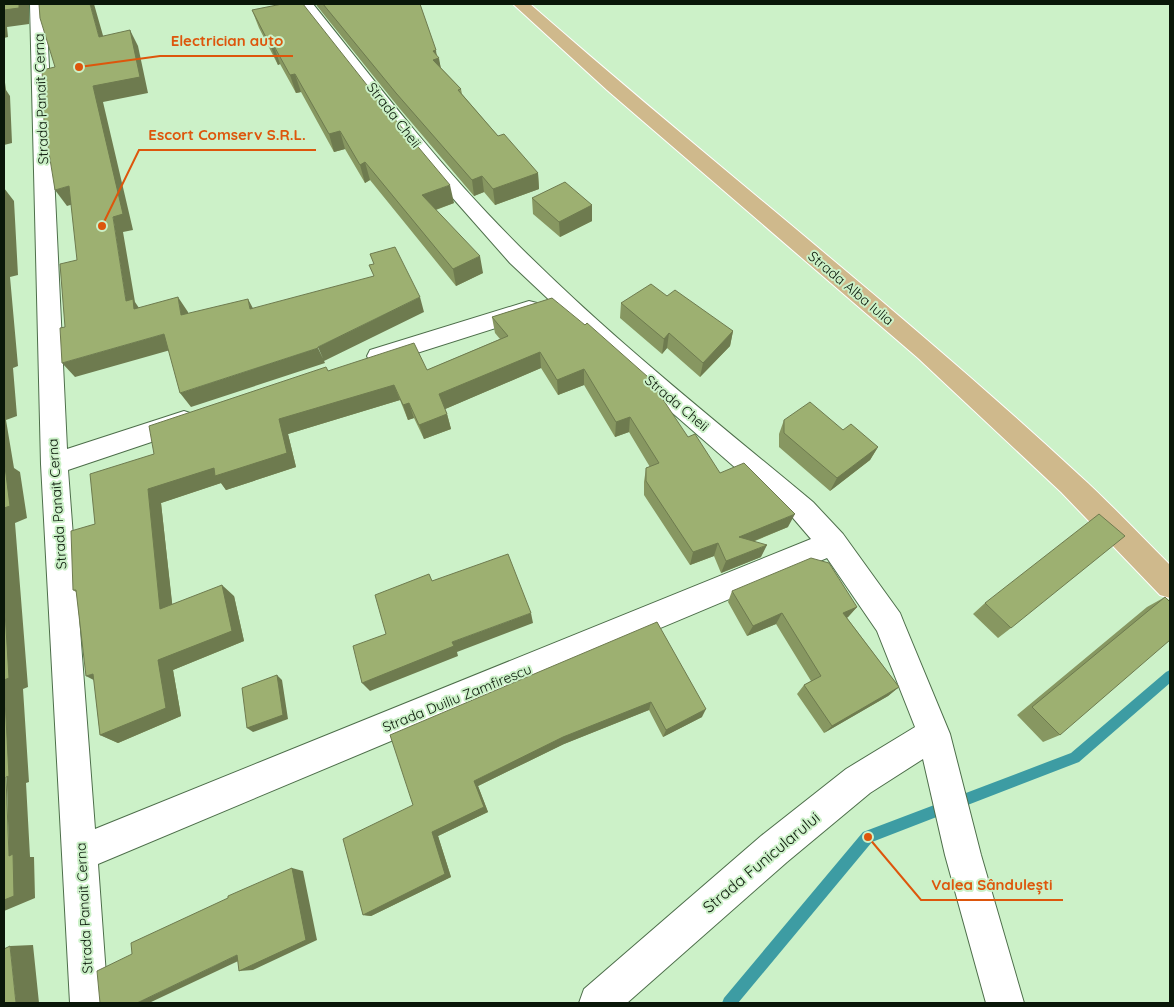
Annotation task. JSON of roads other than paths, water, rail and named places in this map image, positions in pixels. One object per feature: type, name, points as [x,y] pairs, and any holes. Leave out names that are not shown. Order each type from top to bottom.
[{"type":"main road","name":"Strada Alba Iulia","points":[[521,4],[613,86],[926,352],[1071,484],[1170,584]]},
{"type":"street","name":"Strada Panait Cerna","points":[[38,4],[54,464],[89,1003]]},
{"type":"street","name":"Strada Cheii","points":[[305,4],[436,168],[481,219],[593,331],[803,510],[833,543],[890,623],[934,734],[963,855],[1005,1003]]},
{"type":"street","points":[[361,362],[473,325],[562,299]]},
{"type":"street","points":[[54,464],[203,415]]},
{"type":"street","name":"Strada Duiliu Zamfirescu","points":[[80,853],[833,543]]},
{"type":"street","name":"Strada Funicularului","points":[[598,1003],[774,849],[858,781],[934,734]]},
{"type":"waterway","points":[[729,1003],[868,837],[1075,758],[1170,676]]},
{"type":"place","name":"Electrician auto","points":[[79,67]]},
{"type":"place","name":"Escort Comserv S.R.L.","points":[[102,226]]},
{"type":"place","name":"Valea Sândulești","points":[[868,837]]}]
